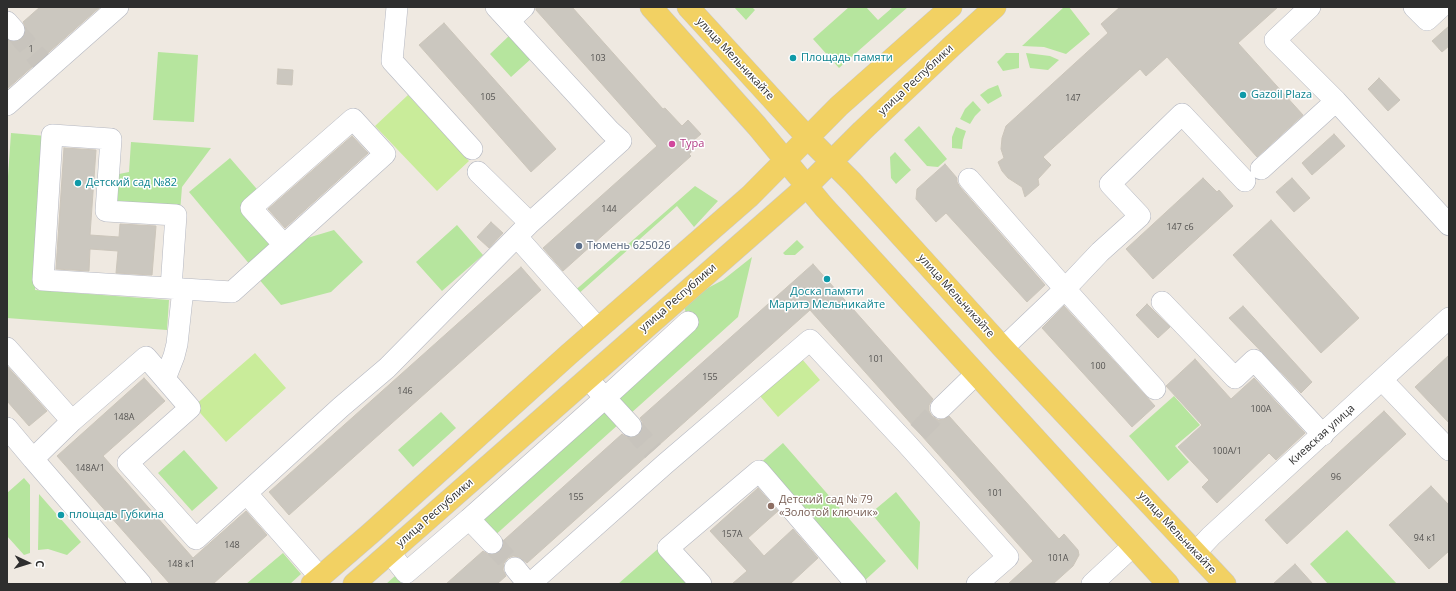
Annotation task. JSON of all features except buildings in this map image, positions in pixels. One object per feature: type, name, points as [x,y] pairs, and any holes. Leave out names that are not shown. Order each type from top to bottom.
[{"type":"main road","points":[[652,7],[786,160],[829,213],[1168,584]]},
{"type":"main road","name":"улица Мельникайте","points":[[688,7],[808,138],[831,160],[1003,348],[1225,584]]},
{"type":"main road","points":[[316,580],[371,533],[598,328],[750,196],[839,106],[951,7]]},
{"type":"main road","name":"улица Республики","points":[[354,584],[807,186],[831,160],[995,7]]},
{"type":"street","points":[[7,105],[44,65],[118,7]]},
{"type":"street","points":[[397,7],[392,60],[472,149]]},
{"type":"street","points":[[33,459],[72,421],[146,357],[190,408],[128,463],[196,539],[341,407],[387,368],[523,230],[621,141],[502,14],[524,7]]},
{"type":"street","points":[[1310,7],[1274,40],[1336,101],[1449,225]]},
{"type":"street","points":[[1414,7],[1426,20],[1441,7]]},
{"type":"street","points":[[1003,348],[1065,289],[1100,252],[1140,216],[1110,184],[1182,114],[1253,175],[1336,101]]},
{"type":"street","points":[[165,379],[177,344],[177,289],[176,216],[106,211],[111,139],[52,135],[43,280],[177,289],[232,292],[385,154],[353,119],[252,208],[284,245]]},
{"type":"street","points":[[478,172],[598,328]]},
{"type":"street","points":[[969,179],[1155,389]]},
{"type":"street","points":[[1162,302],[1235,378],[1254,360],[1322,435]]},
{"type":"street","name":"Киевская улица","points":[[1196,552],[1210,536],[1449,318]]},
{"type":"street","points":[[390,553],[406,573],[605,398],[688,322]]},
{"type":"street","points":[[515,568],[529,584],[659,457],[810,340],[913,438],[1008,557],[977,584]]},
{"type":"street","points":[[7,348],[72,421]]},
{"type":"street","points":[[942,408],[976,374]]},
{"type":"street","points":[[588,378],[631,426]]},
{"type":"street","points":[[1382,380],[1449,450]]},
{"type":"street","points":[[7,428],[141,584]]},
{"type":"street","points":[[700,584],[668,548],[759,471],[856,584]]},
{"type":"street","points":[[247,494],[316,580]]},
{"type":"street","points":[[469,519],[492,543]]},
{"type":"street","points":[[1092,584],[1134,546]]},
{"type":"green space","points":[[734,7],[752,7],[755,10],[746,20]]},
{"type":"green space","points":[[849,7],[866,7],[878,20],[893,7],[908,7],[839,68],[813,39]]},
{"type":"green space","points":[[1064,7],[1069,7],[1090,34],[1066,54],[1044,47],[1022,46]]},
{"type":"green space","points":[[511,34],[532,58],[511,77],[490,54]]},
{"type":"green space","points":[[158,52],[198,55],[194,122],[153,120]]},
{"type":"green space","points":[[1006,53],[1019,53],[1019,68],[1003,71],[997,62]]},
{"type":"green space","points":[[1026,53],[1050,56],[1059,60],[1048,70],[1030,68]]},
{"type":"green space","points":[[998,85],[1002,96],[988,104],[980,95],[988,89]]},
{"type":"green space","points":[[408,95],[469,161],[437,191],[375,126]]},
{"type":"green space","points":[[973,101],[981,110],[970,124],[960,119],[965,109]]},
{"type":"green space","points":[[919,126],[947,159],[938,167],[927,166],[904,140]]},
{"type":"green space","points":[[956,127],[966,131],[962,149],[952,148],[952,137]]},
{"type":"green space","points":[[11,133],[46,136],[35,290],[169,300],[167,330],[7,318],[7,191]]},
{"type":"green space","points":[[131,142],[211,148],[182,187],[180,212],[114,202],[119,174],[129,172]]},
{"type":"green space","points":[[895,152],[911,170],[896,184],[891,178],[890,157]]},
{"type":"green space","points":[[230,158],[262,195],[274,247],[251,266],[189,192]]},
{"type":"green space","points":[[695,186],[718,201],[694,227],[677,206],[576,296],[572,293]]},
{"type":"green space","points":[[457,225],[483,255],[442,291],[416,262]]},
{"type":"green space","points":[[334,230],[363,262],[331,292],[281,305],[257,277],[304,239]]},
{"type":"green space","points":[[797,240],[804,247],[795,255],[785,255],[783,253]]},
{"type":"green space","points":[[752,257],[738,317],[492,538],[476,522],[691,327],[684,307],[702,291],[723,280]]},
{"type":"green space","points":[[255,353],[286,388],[226,442],[194,406]]},
{"type":"green space","points":[[802,359],[820,380],[778,417],[760,396]]},
{"type":"green space","points":[[1174,396],[1200,425],[1175,446],[1189,462],[1168,481],[1129,436]]},
{"type":"green space","points":[[441,412],[456,428],[413,467],[398,450]]},
{"type":"green space","points":[[783,443],[886,561],[862,583],[758,465]]},
{"type":"green space","points":[[184,450],[218,488],[192,511],[158,473]]},
{"type":"green space","points":[[24,478],[30,485],[30,553],[24,555],[7,536],[7,493]]},
{"type":"green space","points":[[896,492],[920,522],[918,570],[871,513]]},
{"type":"green space","points":[[39,494],[81,542],[67,555],[48,549],[38,550]]},
{"type":"green space","points":[[1347,530],[1397,584],[1328,584],[1310,564]]},
{"type":"green space","points":[[660,547],[692,584],[618,584]]},
{"type":"green space","points":[[283,553],[301,574],[290,584],[246,584]]},
{"type":"green space","points":[[395,576],[402,584],[386,584]]},
{"type":"tunnel","points":[[14,30],[41,61]]},
{"type":"tunnel","points":[[918,432],[941,408]]},
{"type":"tunnel","points":[[631,426],[653,451]]},
{"type":"tunnel","points":[[492,543],[515,568]]},
{"type":"place","name":"Площадь памяти","points":[[793,58]]},
{"type":"place","name":"Gazoil Plaza","points":[[1243,95]]},
{"type":"place","name":"Тура","points":[[672,144]]},
{"type":"place","name":"Детский сад №82","points":[[78,183]]},
{"type":"place","name":"Тюмень 625026","points":[[579,246]]},
{"type":"place","name":"Доска памяти Маритэ Мельникайте","points":[[827,279]]},
{"type":"place","name":"Детский сад № 79 «Золотой ключик»","points":[[771,506]]},
{"type":"place","name":"площадь Губкина","points":[[61,515]]}]
